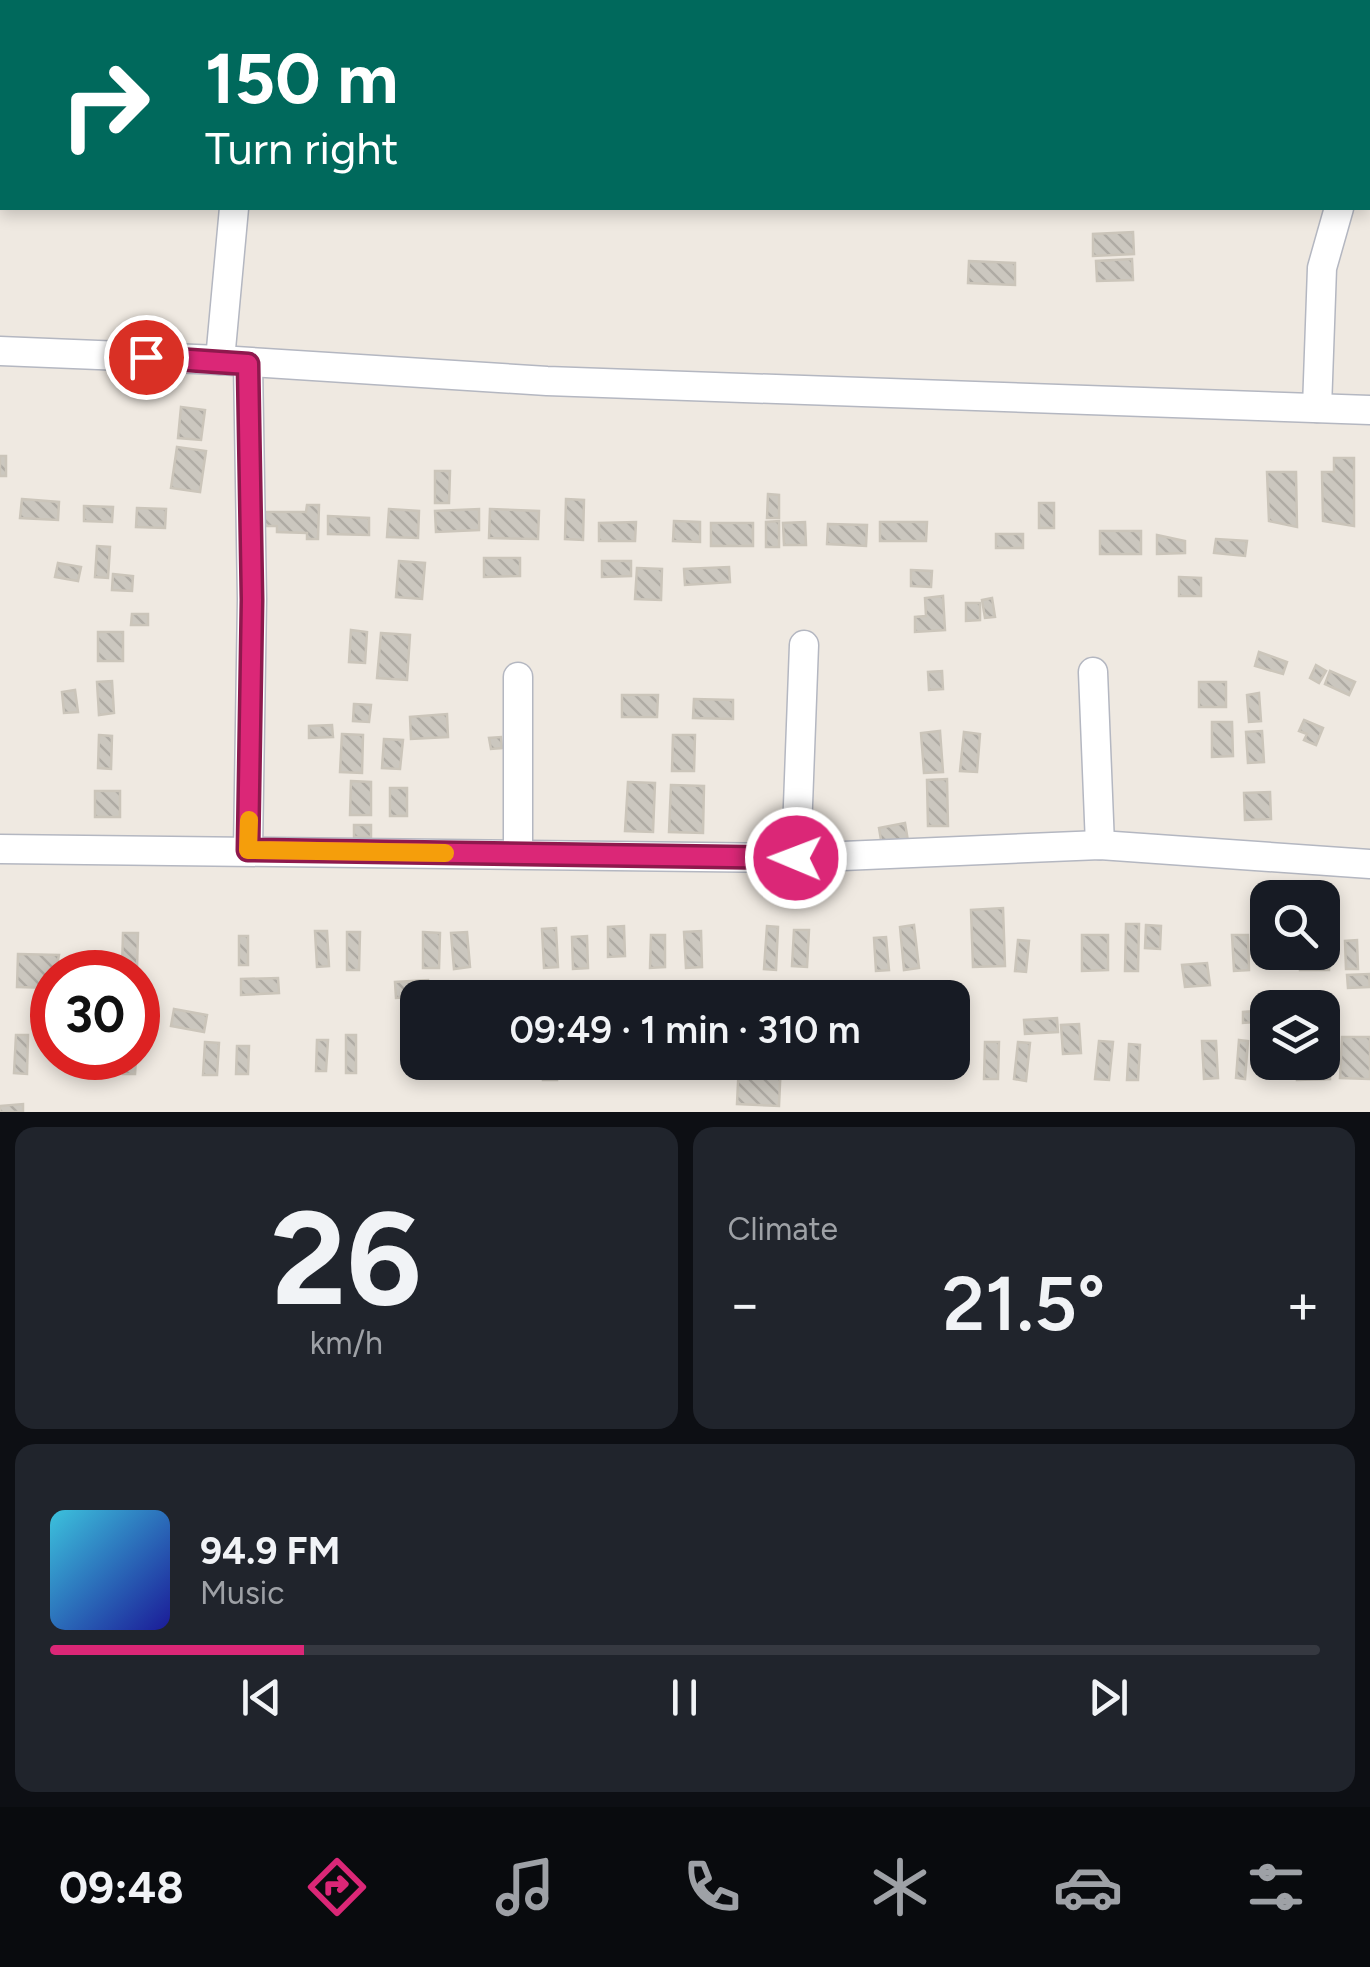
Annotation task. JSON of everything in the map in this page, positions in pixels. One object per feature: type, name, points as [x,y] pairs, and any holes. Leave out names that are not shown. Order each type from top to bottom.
[{"type":"street","points":[[234,210],[234,362],[252,600],[248,850]]},
{"type":"street","points":[[1317,408],[1322,268],[1338,210]]},
{"type":"street","points":[[0,352],[547,381],[1370,410]]},
{"type":"street","points":[[796,858],[804,645]]},
{"type":"street","points":[[1094,672],[1100,845]]},
{"type":"street","points":[[518,678],[518,854]]},
{"type":"street","points":[[0,849],[796,858],[1100,845],[1370,864]]},
{"type":"building","points":[[1133,232],[1134,254],[1093,256],[1093,234]]},
{"type":"building","points":[[1132,259],[1133,280],[1097,281],[1096,261]]},
{"type":"building","points":[[969,261],[1015,263],[1015,285],[968,283]]},
{"type":"building","points":[[181,407],[205,410],[201,440],[178,438]]},
{"type":"building","points":[[177,447],[206,451],[200,492],[171,488]]},
{"type":"building","points":[[0,456],[6,456],[6,476],[0,476]]},
{"type":"building","points":[[1334,458],[1354,458],[1354,526],[1323,521],[1322,472],[1334,472]]},
{"type":"building","points":[[435,471],[450,471],[449,503],[435,503]]},
{"type":"building","points":[[1267,472],[1296,472],[1297,527],[1269,521]]},
{"type":"building","points":[[768,494],[779,495],[779,518],[767,518]]},
{"type":"building","points":[[22,499],[59,502],[58,520],[20,518]]},
{"type":"building","points":[[566,499],[584,500],[583,540],[565,539]]},
{"type":"building","points":[[1039,503],[1054,503],[1054,528],[1039,528]]},
{"type":"building","points":[[307,505],[319,505],[318,539],[307,539],[307,533],[277,532],[277,526],[256,526],[256,512],[306,512]]},
{"type":"building","points":[[84,506],[113,507],[112,522],[84,521]]},
{"type":"building","points":[[137,508],[166,509],[165,528],[136,527]]},
{"type":"building","points":[[389,509],[419,511],[418,538],[387,537]]},
{"type":"building","points":[[479,509],[479,530],[436,532],[435,511]]},
{"type":"building","points":[[490,509],[539,511],[538,539],[489,538]]},
{"type":"building","points":[[328,516],[369,518],[369,535],[328,534]]},
{"type":"building","points":[[674,521],[700,522],[700,542],[673,541]]},
{"type":"building","points":[[779,521],[779,547],[766,547],[766,522]]},
{"type":"building","points":[[636,522],[635,541],[599,541],[599,523]]},
{"type":"building","points":[[805,522],[806,545],[784,545],[783,523]]},
{"type":"building","points":[[880,522],[927,522],[926,541],[880,541]]},
{"type":"building","points":[[711,523],[753,523],[753,546],[711,546]]},
{"type":"building","points":[[828,524],[867,525],[866,546],[827,544]]},
{"type":"building","points":[[1100,531],[1141,531],[1141,554],[1100,554]]},
{"type":"building","points":[[996,534],[1023,534],[1023,548],[996,548]]},
{"type":"building","points":[[1157,535],[1185,541],[1185,553],[1157,554]]},
{"type":"building","points":[[1216,539],[1247,541],[1245,556],[1214,553]]},
{"type":"building","points":[[97,546],[110,547],[108,578],[95,577]]},
{"type":"building","points":[[484,558],[520,558],[520,576],[484,577]]},
{"type":"building","points":[[399,561],[425,563],[422,599],[396,597]]},
{"type":"building","points":[[602,561],[631,561],[631,576],[602,577]]},
{"type":"building","points":[[58,563],[81,567],[78,581],[55,577]]},
{"type":"building","points":[[729,567],[730,582],[685,585],[684,569]]},
{"type":"building","points":[[637,568],[662,569],[661,600],[635,599]]},
{"type":"building","points":[[911,570],[932,571],[931,587],[911,586]]},
{"type":"building","points":[[113,574],[133,576],[132,591],[112,590]]},
{"type":"building","points":[[1179,577],[1201,578],[1201,596],[1179,596]]},
{"type":"building","points":[[943,596],[945,630],[915,632],[915,617],[926,616],[925,598]]},
{"type":"building","points":[[992,598],[995,617],[985,618],[982,600]]},
{"type":"building","points":[[966,603],[980,603],[980,620],[966,621]]},
{"type":"building","points":[[132,614],[148,614],[148,625],[131,625]]},
{"type":"building","points":[[351,630],[367,632],[365,663],[349,662]]},
{"type":"building","points":[[98,632],[123,632],[123,661],[98,661]]},
{"type":"building","points":[[381,633],[410,635],[407,680],[377,678]]},
{"type":"building","points":[[1259,652],[1287,662],[1283,674],[1255,666]]},
{"type":"building","points":[[1316,665],[1326,671],[1319,683],[1310,678]]},
{"type":"building","points":[[942,671],[943,689],[929,690],[928,672]]},
{"type":"building","points":[[1330,671],[1355,682],[1349,695],[1325,684]]},
{"type":"building","points":[[112,681],[114,713],[99,715],[97,682]]},
{"type":"building","points":[[1199,682],[1226,682],[1226,707],[1199,707]]},
{"type":"building","points":[[75,690],[78,712],[64,713],[62,692]]},
{"type":"building","points":[[1259,693],[1261,721],[1249,722],[1247,695]]},
{"type":"building","points":[[622,695],[658,695],[657,717],[622,717]]},
{"type":"building","points":[[694,699],[733,700],[733,719],[693,718]]},
{"type":"building","points":[[354,704],[371,705],[369,722],[353,721]]},
{"type":"building","points":[[447,714],[448,737],[411,739],[410,717]]},
{"type":"building","points":[[1304,720],[1323,728],[1316,745],[1304,740],[1307,734],[1299,731]]},
{"type":"building","points":[[1212,722],[1232,722],[1233,756],[1212,757]]},
{"type":"building","points":[[332,725],[333,737],[309,738],[309,726]]},
{"type":"building","points":[[940,731],[943,772],[924,773],[921,733]]},
{"type":"building","points":[[1262,731],[1264,762],[1248,763],[1246,732]]},
{"type":"building","points":[[964,732],[980,734],[977,772],[960,771]]},
{"type":"building","points":[[342,734],[363,735],[362,773],[340,772]]},
{"type":"building","points":[[99,735],[112,736],[111,769],[98,768]]},
{"type":"building","points":[[673,735],[695,735],[694,771],[672,771]]},
{"type":"building","points":[[501,737],[502,748],[491,749],[489,738]]},
{"type":"building","points":[[384,739],[403,740],[400,769],[382,768]]},
{"type":"building","points":[[947,779],[948,826],[928,826],[927,780]]},
{"type":"building","points":[[351,781],[371,782],[371,815],[350,815]]},
{"type":"building","points":[[628,782],[655,783],[653,832],[625,831]]},
{"type":"building","points":[[671,785],[704,786],[703,833],[669,832]]},
{"type":"building","points":[[390,788],[407,788],[407,816],[390,816]]},
{"type":"building","points":[[95,791],[120,791],[120,817],[95,817]]},
{"type":"building","points":[[1270,792],[1271,819],[1245,820],[1244,793]]},
{"type":"building","points":[[905,823],[908,841],[882,846],[879,828]]},
{"type":"building","points":[[354,825],[371,825],[371,837],[354,837]]},
{"type":"building","points":[[1003,908],[1005,966],[973,967],[971,910]]},
{"type":"building","points":[[1126,924],[1139,924],[1138,971],[1125,971]]},
{"type":"building","points":[[914,925],[919,968],[904,970],[900,927]]},
{"type":"building","points":[[1146,925],[1161,926],[1160,949],[1145,948]]},
{"type":"building","points":[[624,926],[625,956],[608,957],[608,927]]},
{"type":"building","points":[[767,926],[778,927],[776,970],[764,969]]},
{"type":"building","points":[[556,928],[558,967],[544,968],[542,929]]},
{"type":"building","points":[[794,930],[809,930],[807,967],[792,966]]},
{"type":"building","points":[[315,931],[327,931],[329,966],[317,967]]},
{"type":"building","points":[[701,931],[702,967],[686,968],[684,932]]},
{"type":"building","points":[[347,932],[360,932],[359,970],[347,970]]},
{"type":"building","points":[[423,932],[440,933],[439,968],[423,968]]},
{"type":"building","points":[[467,932],[470,967],[454,969],[451,933]]},
{"type":"building","points":[[123,933],[138,933],[138,950],[123,950]]},
{"type":"building","points":[[651,935],[665,935],[665,967],[650,968]]},
{"type":"building","points":[[1082,935],[1108,935],[1108,970],[1082,971]]},
{"type":"building","points":[[1232,935],[1248,935],[1249,970],[1234,971]]},
{"type":"building","points":[[239,936],[248,936],[248,965],[239,965]]},
{"type":"building","points":[[587,936],[588,968],[573,969],[572,937]]},
{"type":"building","points":[[886,937],[889,970],[876,971],[874,938]]},
{"type":"building","points":[[1018,940],[1029,941],[1026,972],[1015,971]]},
{"type":"building","points":[[1357,940],[1358,969],[1346,969],[1345,941]]},
{"type":"building","points":[[18,954],[30,954],[30,987],[17,987]]},
{"type":"building","points":[[1207,963],[1210,985],[1185,987],[1182,965]]},
{"type":"building","points":[[1369,974],[1370,987],[1348,988],[1347,975]]},
{"type":"building","points":[[278,978],[279,993],[241,995],[241,979]]},
{"type":"building","points":[[395,982],[400,982],[400,998],[396,998]]},
{"type":"building","points":[[174,1009],[207,1015],[204,1032],[171,1026]]},
{"type":"building","points":[[1250,1011],[1250,1022],[1243,1023],[1243,1012]]},
{"type":"building","points":[[1057,1018],[1058,1032],[1025,1034],[1024,1020]]},
{"type":"building","points":[[1079,1024],[1081,1053],[1063,1054],[1061,1025]]},
{"type":"building","points":[[16,1035],[28,1035],[27,1074],[14,1073]]},
{"type":"building","points":[[346,1035],[356,1035],[356,1073],[346,1073]]},
{"type":"building","points":[[1342,1037],[1370,1037],[1370,1079],[1340,1078]]},
{"type":"building","points":[[317,1040],[328,1040],[326,1071],[316,1071]]},
{"type":"building","points":[[1239,1040],[1248,1041],[1245,1079],[1236,1078]]},
{"type":"building","points":[[1099,1041],[1113,1042],[1109,1080],[1095,1079]]},
{"type":"building","points":[[1202,1041],[1216,1041],[1218,1078],[1204,1079]]},
{"type":"building","points":[[205,1042],[219,1043],[217,1075],[203,1075]]},
{"type":"building","points":[[985,1042],[999,1042],[998,1079],[984,1079]]},
{"type":"building","points":[[1018,1042],[1030,1043],[1026,1081],[1014,1079]]},
{"type":"building","points":[[1129,1044],[1140,1045],[1138,1080],[1127,1080]]},
{"type":"building","points":[[237,1046],[249,1046],[248,1074],[236,1074]]},
{"type":"building","points":[[738,1080],[780,1080],[779,1106],[737,1104]]},
{"type":"building","points":[[23,1104],[23,1112],[0,1112],[0,1106]]},
{"type":"slow traffic","points":[[249,820],[248,850],[445,853]]},
{"type":"route","points":[[146,357],[248,364],[252,600],[248,850],[796,858]]}]
